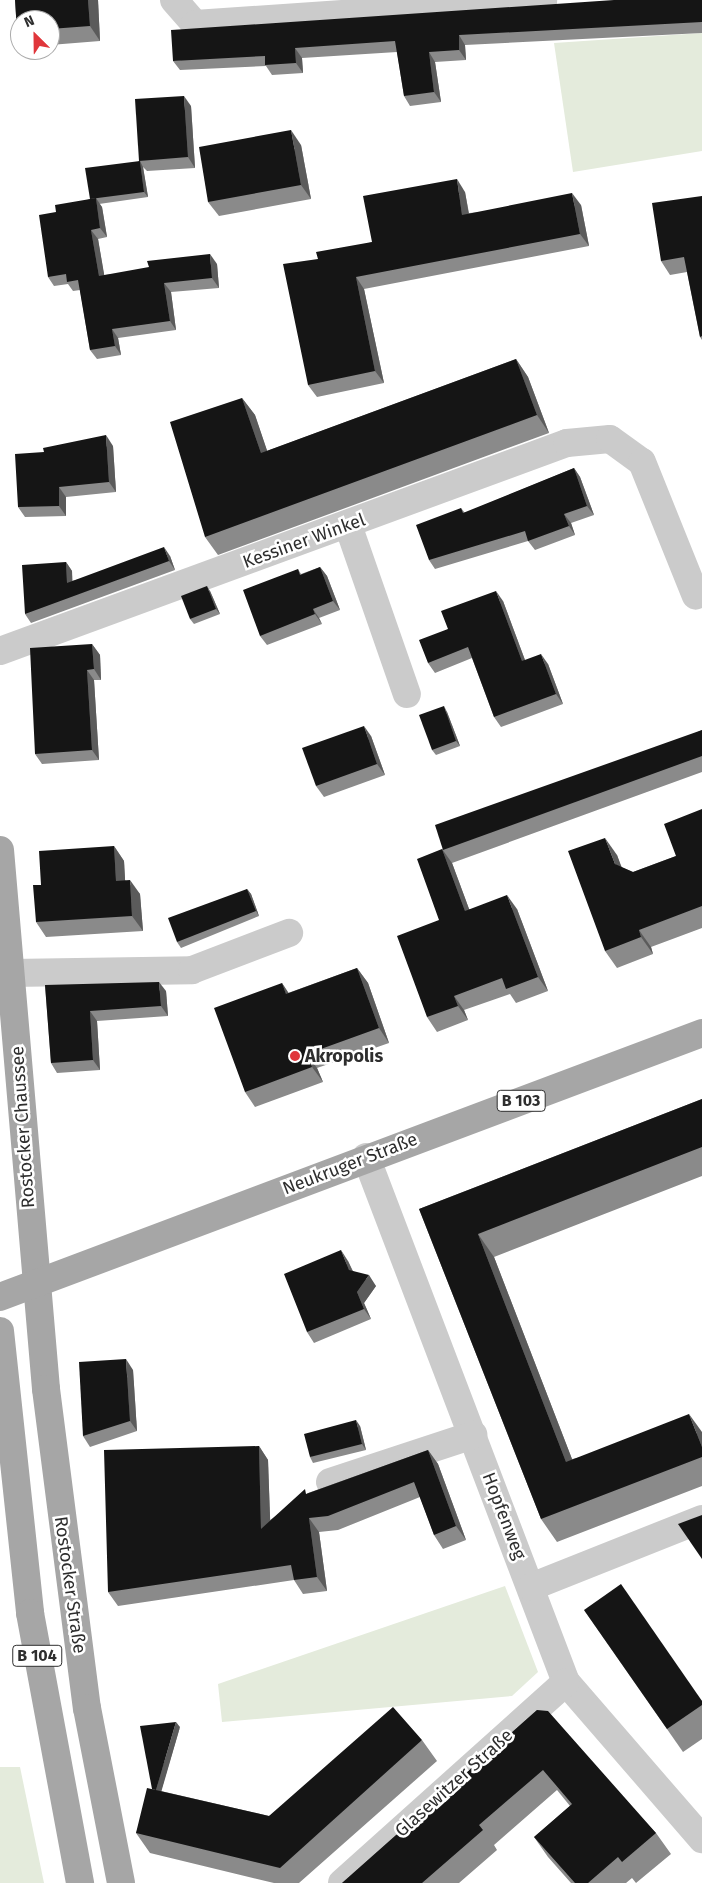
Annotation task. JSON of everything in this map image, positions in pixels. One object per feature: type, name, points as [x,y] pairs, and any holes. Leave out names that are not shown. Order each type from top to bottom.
[{"type":"main road","name":"Rostocker Chaussee","points":[[0,850],[35,1285]]},
{"type":"main road","name":"Neukruger Straße","points":[[0,1297],[366,1157],[702,1034]]},
{"type":"main road","name":"Rostocker Straße","points":[[35,1285],[87,1708],[121,1883]]},
{"type":"main road","name":"B 104","points":[[0,1331],[5,1428],[30,1613],[80,1883]]},
{"type":"street","points":[[174,0],[195,24],[543,0]]},
{"type":"street","name":"Kessiner Winkel","points":[[0,651],[567,444],[610,439],[642,462],[696,596]]},
{"type":"street","points":[[348,525],[407,694]]},
{"type":"street","points":[[11,973],[192,970],[289,933]]},
{"type":"street","name":"Hopfenweg","points":[[366,1157],[566,1682],[702,1840]]},
{"type":"street","points":[[330,1482],[473,1435]]},
{"type":"street","points":[[531,1587],[702,1519]]},
{"type":"street","name":"Glasewitzer Straße","points":[[342,1883],[566,1682]]},
{"type":"green space","points":[[702,33],[702,151],[573,172],[554,43]]},
{"type":"green space","points":[[505,1586],[538,1672],[512,1696],[222,1722],[218,1684]]},
{"type":"green space","points":[[0,1767],[20,1767],[44,1883],[0,1883]]},
{"type":"building","points":[[15,0],[88,0],[90,26],[60,28],[60,10],[16,10]]},
{"type":"building","points":[[614,0],[702,0],[702,22],[459,35],[459,50],[429,52],[434,92],[404,96],[395,41],[295,48],[296,63],[265,65],[265,56],[173,61],[171,30]]},
{"type":"building","points":[[184,96],[188,157],[139,161],[135,99]]},
{"type":"building","points":[[291,130],[301,185],[208,202],[199,147]]},
{"type":"building","points":[[140,161],[144,192],[90,199],[85,168]]},
{"type":"building","points":[[457,179],[462,215],[572,193],[580,234],[356,277],[375,371],[308,385],[283,264],[318,259],[316,252],[372,242],[363,196]]},
{"type":"building","points":[[702,196],[702,336],[700,337],[684,257],[661,261],[652,203]]},
{"type":"building","points":[[96,198],[100,228],[91,230],[99,276],[149,267],[147,261],[210,254],[212,278],[164,283],[170,321],[112,329],[115,346],[90,350],[78,280],[67,282],[66,274],[48,277],[39,215],[56,212],[55,205]]},
{"type":"building","points":[[516,359],[537,415],[205,537],[170,422],[242,398],[261,453]]},
{"type":"building","points":[[106,435],[109,482],[59,487],[59,506],[18,507],[15,454],[44,452],[43,448]]},
{"type":"building","points":[[574,468],[587,506],[564,514],[569,526],[528,541],[525,531],[429,560],[416,525],[461,508],[463,513]]},
{"type":"building","points":[[164,547],[169,561],[25,614],[22,565],[66,562],[67,583]]},
{"type":"building","points":[[320,567],[333,601],[313,609],[315,614],[260,636],[243,590],[298,569],[300,575]]},
{"type":"building","points":[[207,586],[216,609],[190,619],[181,596]]},
{"type":"building","points":[[496,591],[522,661],[541,654],[556,694],[494,717],[468,647],[428,663],[419,640],[448,629],[441,611]]},
{"type":"building","points":[[92,644],[94,669],[87,670],[92,750],[35,754],[30,648]]},
{"type":"building","points":[[444,706],[456,741],[432,750],[419,715]]},
{"type":"building","points":[[364,726],[377,764],[316,786],[302,748]]},
{"type":"building","points":[[702,730],[702,756],[443,850],[435,825]]},
{"type":"building","points":[[702,809],[702,906],[639,930],[641,937],[605,951],[568,851],[605,838],[615,864],[633,872],[676,856],[664,824]]},
{"type":"building","points":[[114,846],[116,881],[130,880],[132,916],[36,922],[33,885],[41,885],[39,851]]},
{"type":"building","points":[[442,849],[465,911],[507,895],[538,977],[506,989],[502,978],[454,996],[458,1006],[427,1017],[397,936],[439,920],[417,859]]},
{"type":"building","points":[[247,889],[256,911],[177,942],[168,918]]},
{"type":"building","name":"Akropolis","points":[[357,968],[379,1028],[307,1054],[312,1067],[245,1092],[214,1008],[282,983],[286,994]]},
{"type":"building","points":[[159,982],[161,1006],[90,1011],[93,1060],[51,1063],[45,985]]},
{"type":"building","points":[[702,1099],[702,1147],[478,1234],[566,1462],[689,1414],[702,1447],[702,1457],[541,1519],[419,1209]]},
{"type":"building","points":[[341,1250],[349,1270],[369,1275],[357,1292],[364,1309],[307,1332],[284,1274]]},
{"type":"building","points":[[126,1359],[130,1421],[83,1436],[79,1362]]},
{"type":"building","points":[[356,1420],[362,1444],[310,1457],[304,1434]]},
{"type":"building","points":[[259,1446],[261,1529],[305,1489],[306,1494],[428,1450],[456,1526],[434,1535],[414,1482],[328,1516],[309,1518],[317,1577],[294,1580],[291,1565],[108,1592],[104,1450]]},
{"type":"building","points":[[702,1515],[702,1559],[678,1524]]},
{"type":"building","points":[[621,1584],[702,1701],[702,1705],[667,1729],[584,1610]]},
{"type":"building","points":[[393,1707],[422,1740],[280,1868],[136,1833],[147,1788],[269,1816]]},
{"type":"building","points":[[537,1710],[548,1711],[656,1833],[622,1862],[618,1857],[588,1883],[575,1883],[534,1837],[572,1804],[543,1770],[479,1825],[483,1830],[422,1883],[342,1883]]},
{"type":"building","points":[[176,1722],[156,1790],[152,1789],[140,1726]]},
{"type":"place","name":"Akropolis","points":[[295,1056]]}]
